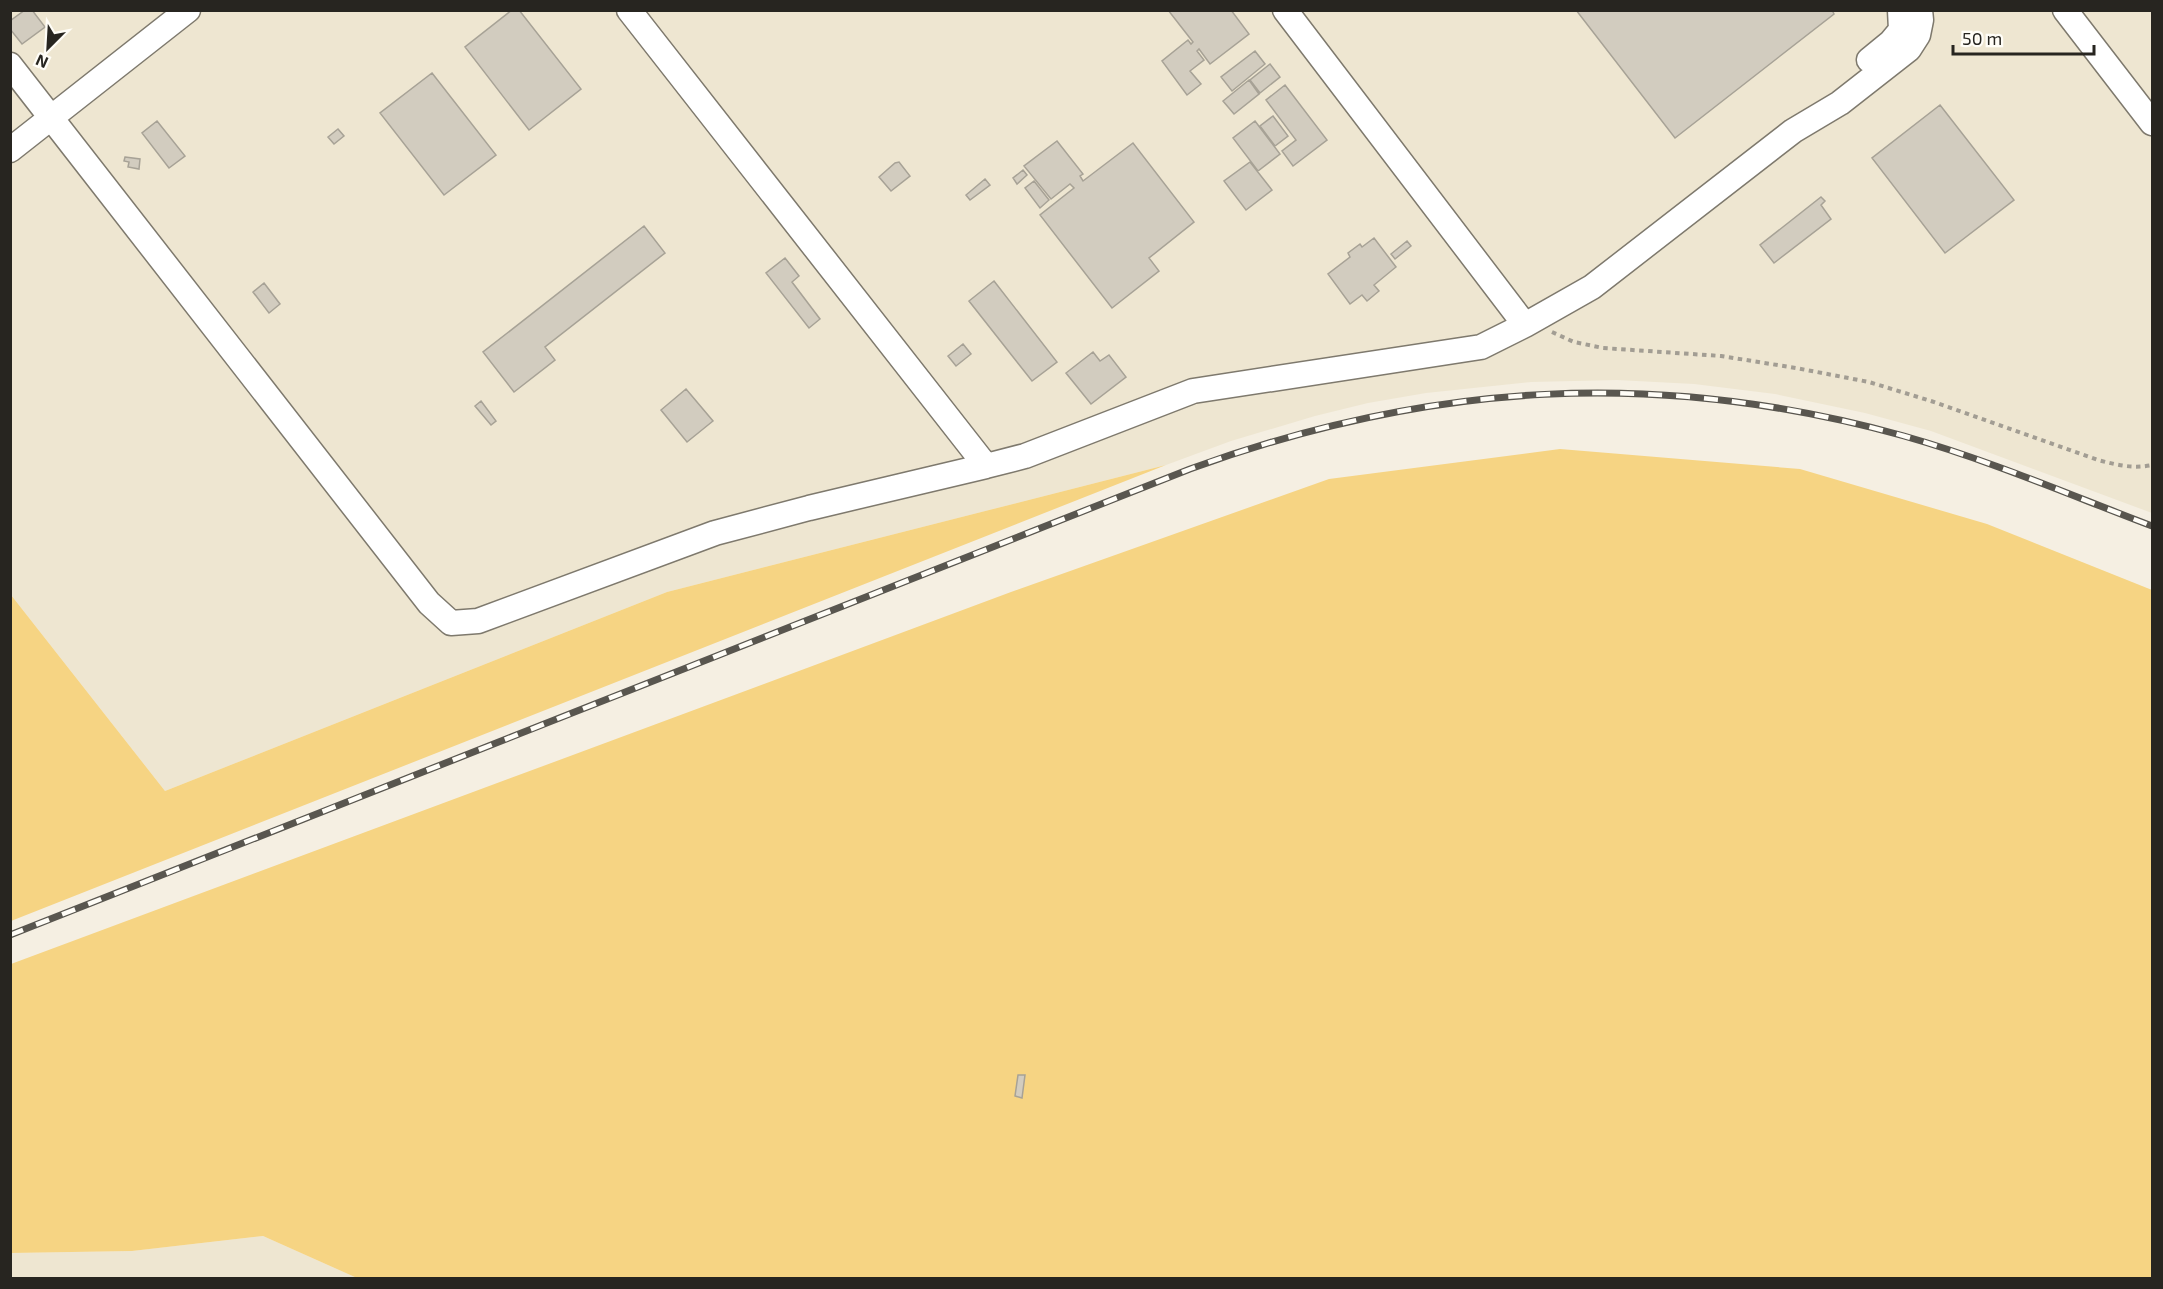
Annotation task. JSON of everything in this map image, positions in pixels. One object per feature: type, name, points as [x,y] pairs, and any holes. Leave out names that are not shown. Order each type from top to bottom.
[{"type":"lane","points":[[10,150],[188,10]]},
{"type":"lane","points":[[629,10],[986,466]]},
{"type":"lane","points":[[1285,10],[1525,325]]},
{"type":"lane","points":[[1793,131],[1831,92],[1891,42],[1900,30],[1900,10]]},
{"type":"lane","points":[[10,65],[429,603],[451,622],[478,621],[715,533],[1025,456],[1193,391],[1481,347],[1592,287],[1793,131],[1840,103],[1909,49],[1918,35],[1922,20],[1920,10]]},
{"type":"lane","points":[[2065,10],[2152,123]]},
{"type":"path","points":[[1525,325],[1548,330],[1574,342],[1603,348],[1721,356],[1869,382],[2098,460],[2140,468],[2152,465]]},
{"type":"shaded area","points":[[11,11],[2152,11],[2152,513],[1931,431],[1865,413],[1775,394],[1694,384],[1617,380],[1531,382],[1426,393],[1368,403],[1315,416],[1231,441],[1166,465],[667,592],[165,791],[11,595]]},
{"type":"shaded area","points":[[1560,449],[1800,469],[1987,524],[2152,590],[2152,1278],[357,1278],[263,1236],[132,1251],[11,1253],[11,964],[1011,592],[1329,479]]},
{"type":"shaded area","points":[[1166,465],[11,921],[11,595],[165,791],[667,592]]},
{"type":"shaded area","points":[[263,1236],[357,1278],[11,1278],[10,1253],[132,1251]]},
{"type":"building","points":[[25,10],[32,10],[45,27],[22,44],[10,29],[10,21]]},
{"type":"building","points":[[512,10],[519,10],[581,89],[529,130],[465,47]]},
{"type":"building","points":[[1168,10],[1231,10],[1249,34],[1210,64],[1199,49],[1197,51],[1204,60],[1190,71],[1201,84],[1187,95],[1162,61],[1188,40],[1191,44],[1193,42]]},
{"type":"building","points":[[1576,10],[1832,10],[1834,14],[1675,138]]},
{"type":"building","points":[[1255,51],[1265,64],[1232,91],[1221,77]]},
{"type":"building","points":[[1270,64],[1280,77],[1260,93],[1250,80]]},
{"type":"building","points":[[432,73],[496,155],[444,195],[380,113]]},
{"type":"building","points":[[1249,80],[1259,94],[1234,114],[1223,101]]},
{"type":"building","points":[[1285,85],[1327,140],[1293,166],[1282,151],[1296,140],[1266,100]]},
{"type":"building","points":[[1940,105],[2014,200],[1945,253],[1872,158]]},
{"type":"building","points":[[1273,116],[1288,136],[1275,146],[1260,126]]},
{"type":"building","points":[[157,121],[185,156],[169,168],[142,133]]},
{"type":"building","points":[[1255,121],[1280,154],[1258,171],[1233,138]]},
{"type":"building","points":[[338,129],[344,136],[334,144],[328,137]]},
{"type":"building","points":[[1057,141],[1083,174],[1080,176],[1083,181],[1133,143],[1194,222],[1149,258],[1159,271],[1112,308],[1040,215],[1074,188],[1070,184],[1051,199],[1024,166]]},
{"type":"building","points":[[125,157],[140,159],[139,169],[128,167],[129,162],[124,161]]},
{"type":"building","points":[[899,162],[910,176],[891,191],[879,177]]},
{"type":"building","points":[[1250,162],[1272,190],[1246,210],[1224,181]]},
{"type":"building","points":[[1023,170],[1027,175],[1017,184],[1013,178]]},
{"type":"building","points":[[985,179],[990,185],[970,200],[966,195]]},
{"type":"building","points":[[1034,181],[1049,200],[1040,208],[1025,188]]},
{"type":"building","points":[[1821,197],[1825,201],[1821,205],[1831,219],[1774,263],[1760,245]]},
{"type":"building","points":[[644,226],[665,253],[545,347],[555,360],[514,392],[483,352]]},
{"type":"building","points":[[1374,238],[1396,267],[1374,285],[1379,291],[1367,301],[1362,295],[1350,304],[1328,274],[1350,257],[1348,253]]},
{"type":"building","points":[[1407,241],[1411,246],[1395,259],[1391,254]]},
{"type":"building","points":[[785,258],[799,276],[792,282],[820,319],[809,328],[766,273]]},
{"type":"building","points":[[994,281],[1057,362],[1032,381],[969,301]]},
{"type":"building","points":[[264,283],[280,304],[269,313],[253,292]]},
{"type":"building","points":[[963,344],[971,354],[956,366],[948,356]]},
{"type":"building","points":[[1093,352],[1100,361],[1109,355],[1126,377],[1091,404],[1066,373]]},
{"type":"building","points":[[686,389],[713,421],[687,442],[661,410]]},
{"type":"building","points":[[481,401],[496,421],[491,425],[475,406]]},
{"type":"building","points":[[1018,1075],[1025,1075],[1022,1098],[1015,1096]]},
{"type":"railway","points":[[10,935],[1190,469],[1279,440],[1368,418],[1456,402],[1545,394],[1633,394],[1723,400],[1813,414],[1936,445],[2152,526]]}]
